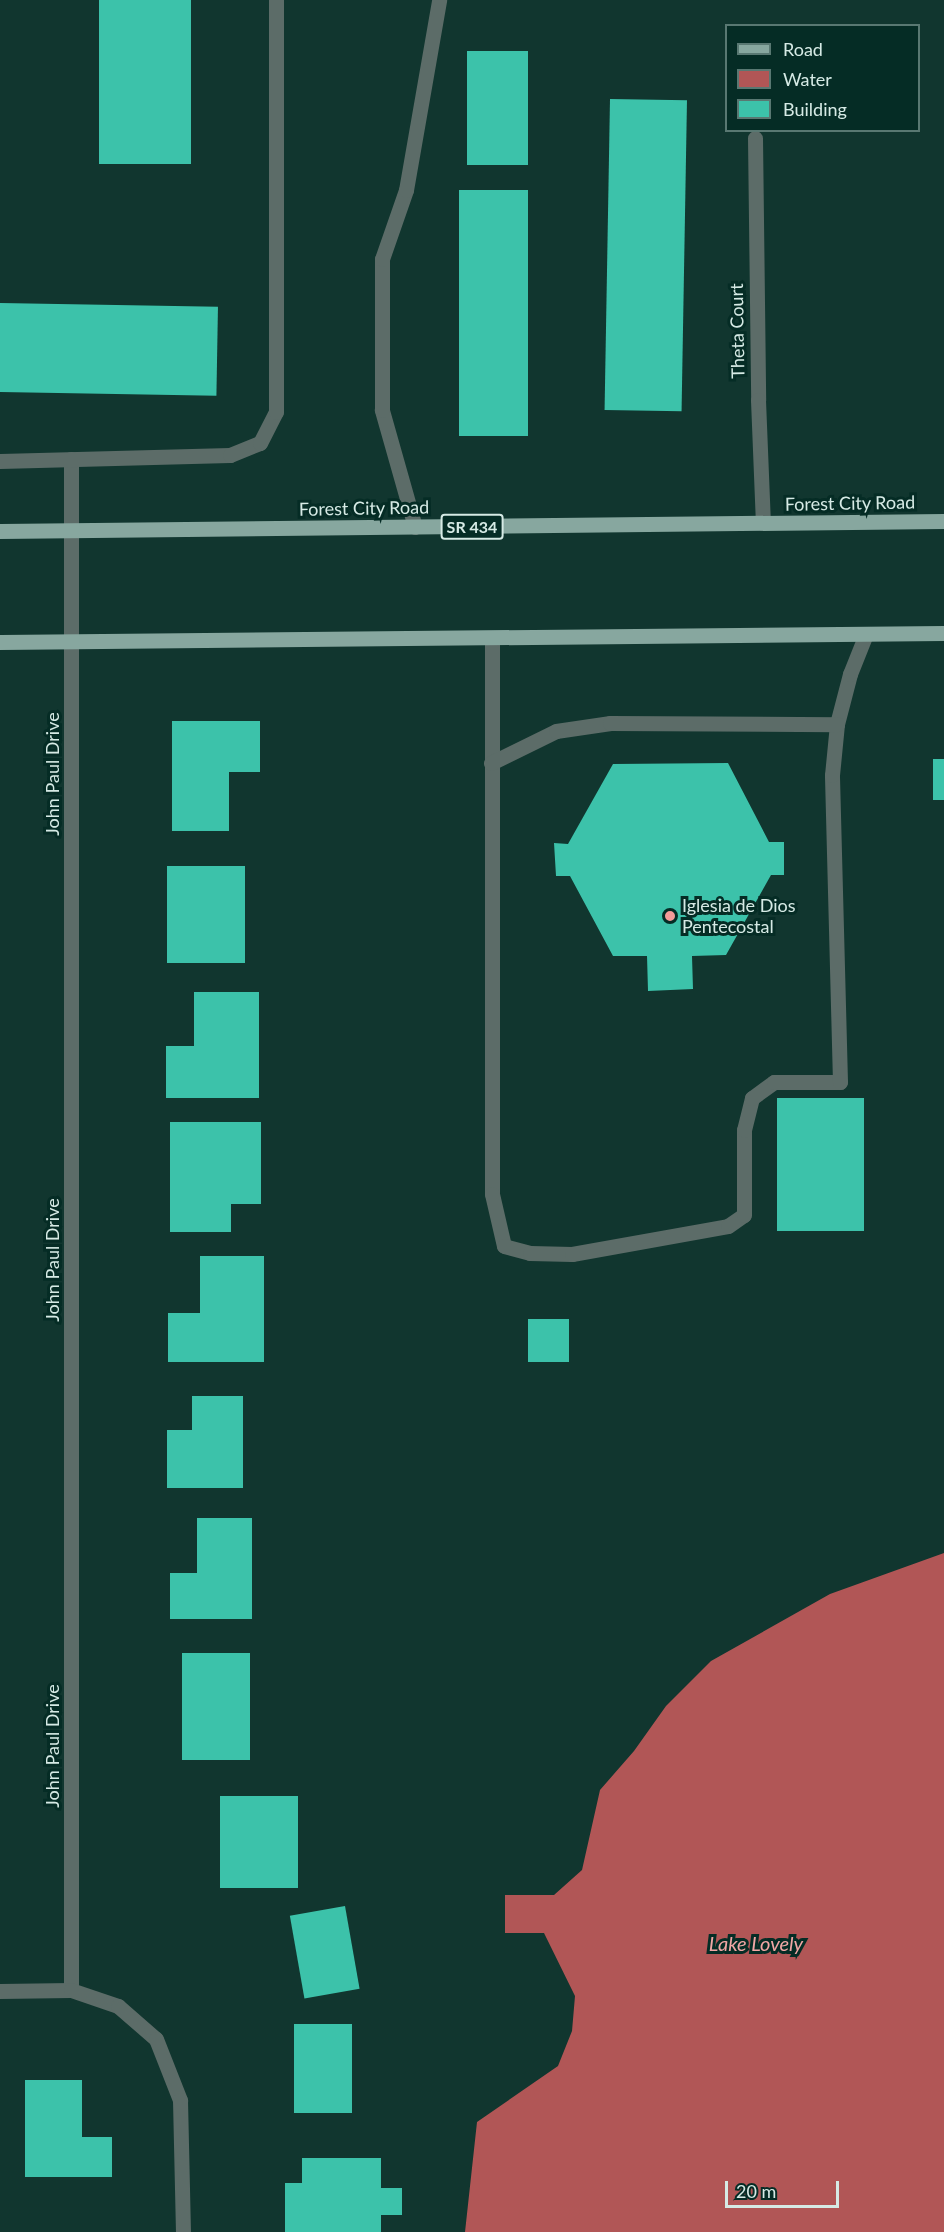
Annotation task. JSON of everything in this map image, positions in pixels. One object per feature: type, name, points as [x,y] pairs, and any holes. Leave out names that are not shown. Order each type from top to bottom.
[{"type":"main road","name":"Forest City Road","points":[[0,531],[944,521]]},
{"type":"main road","points":[[0,642],[944,633]]},
{"type":"street","points":[[0,461],[230,455],[260,443],[276,412],[276,0]]},
{"type":"street","points":[[415,527],[382,410],[382,259],[406,190],[439,0]]},
{"type":"street","name":"Theta Court","points":[[755,138],[758,400],[763,523]]},
{"type":"street","name":"John Paul Drive","points":[[71,459],[71,1990]]},
{"type":"street","points":[[492,638],[494,1009],[492,1194],[504,1246],[530,1253],[572,1254],[728,1226],[744,1215],[744,1130],[752,1098],[774,1083],[840,1082],[832,776],[837,724],[850,674],[866,634]]},
{"type":"street","points":[[491,763],[556,731],[610,723],[837,724]]},
{"type":"street","points":[[0,1991],[71,1990],[118,2006],[156,2040],[180,2100],[183,2232]]},
{"type":"water","name":"Lake Lovely","points":[[944,1553],[944,2232],[465,2232],[477,2122],[558,2066],[572,2031],[575,1996],[544,1933],[505,1933],[505,1895],[554,1895],[582,1870],[600,1790],[634,1751],[666,1706],[711,1661],[830,1594]]},
{"type":"building","points":[[99,0],[191,0],[191,164],[99,164]]},
{"type":"building","points":[[467,51],[528,51],[528,165],[467,165]]},
{"type":"building","points":[[610,99],[687,100],[682,411],[605,410]]},
{"type":"building","points":[[459,190],[528,190],[528,436],[459,436]]},
{"type":"building","points":[[0,303],[218,307],[216,396],[0,392]]},
{"type":"building","points":[[172,721],[260,721],[260,772],[229,772],[229,831],[172,831]]},
{"type":"building","points":[[933,759],[944,759],[944,800],[933,800]]},
{"type":"building","name":"Iglesia de Dios Pentecostal","points":[[728,763],[769,842],[784,842],[784,875],[771,875],[726,955],[692,956],[693,989],[648,991],[647,956],[613,956],[570,876],[556,876],[554,843],[568,844],[613,764]]},
{"type":"building","points":[[167,866],[245,866],[245,963],[167,963]]},
{"type":"building","points":[[194,992],[259,992],[259,1098],[166,1098],[166,1046],[194,1046]]},
{"type":"building","points":[[777,1098],[864,1098],[864,1231],[777,1231]]},
{"type":"building","points":[[170,1122],[261,1122],[261,1204],[231,1204],[231,1232],[170,1232]]},
{"type":"building","points":[[200,1256],[264,1256],[264,1362],[168,1362],[168,1313],[200,1313]]},
{"type":"building","points":[[528,1319],[569,1319],[569,1362],[528,1362]]},
{"type":"building","points":[[192,1396],[243,1396],[243,1488],[167,1488],[167,1430],[192,1430]]},
{"type":"building","points":[[197,1518],[252,1518],[252,1619],[170,1619],[170,1573],[197,1573]]},
{"type":"building","points":[[182,1653],[250,1653],[250,1760],[182,1760]]},
{"type":"building","points":[[220,1796],[298,1796],[298,1888],[220,1888]]},
{"type":"building","points":[[345,1906],[360,1989],[304,1998],[290,1916]]},
{"type":"building","points":[[294,2024],[352,2024],[352,2113],[294,2113]]},
{"type":"building","points":[[25,2080],[82,2080],[82,2137],[112,2137],[112,2177],[25,2177]]},
{"type":"building","points":[[302,2158],[381,2158],[381,2188],[402,2188],[402,2215],[381,2215],[381,2232],[285,2232],[285,2183],[302,2183]]},
{"type":"place","name":"Iglesia de Dios Pentecostal","points":[[670,916]]}]
